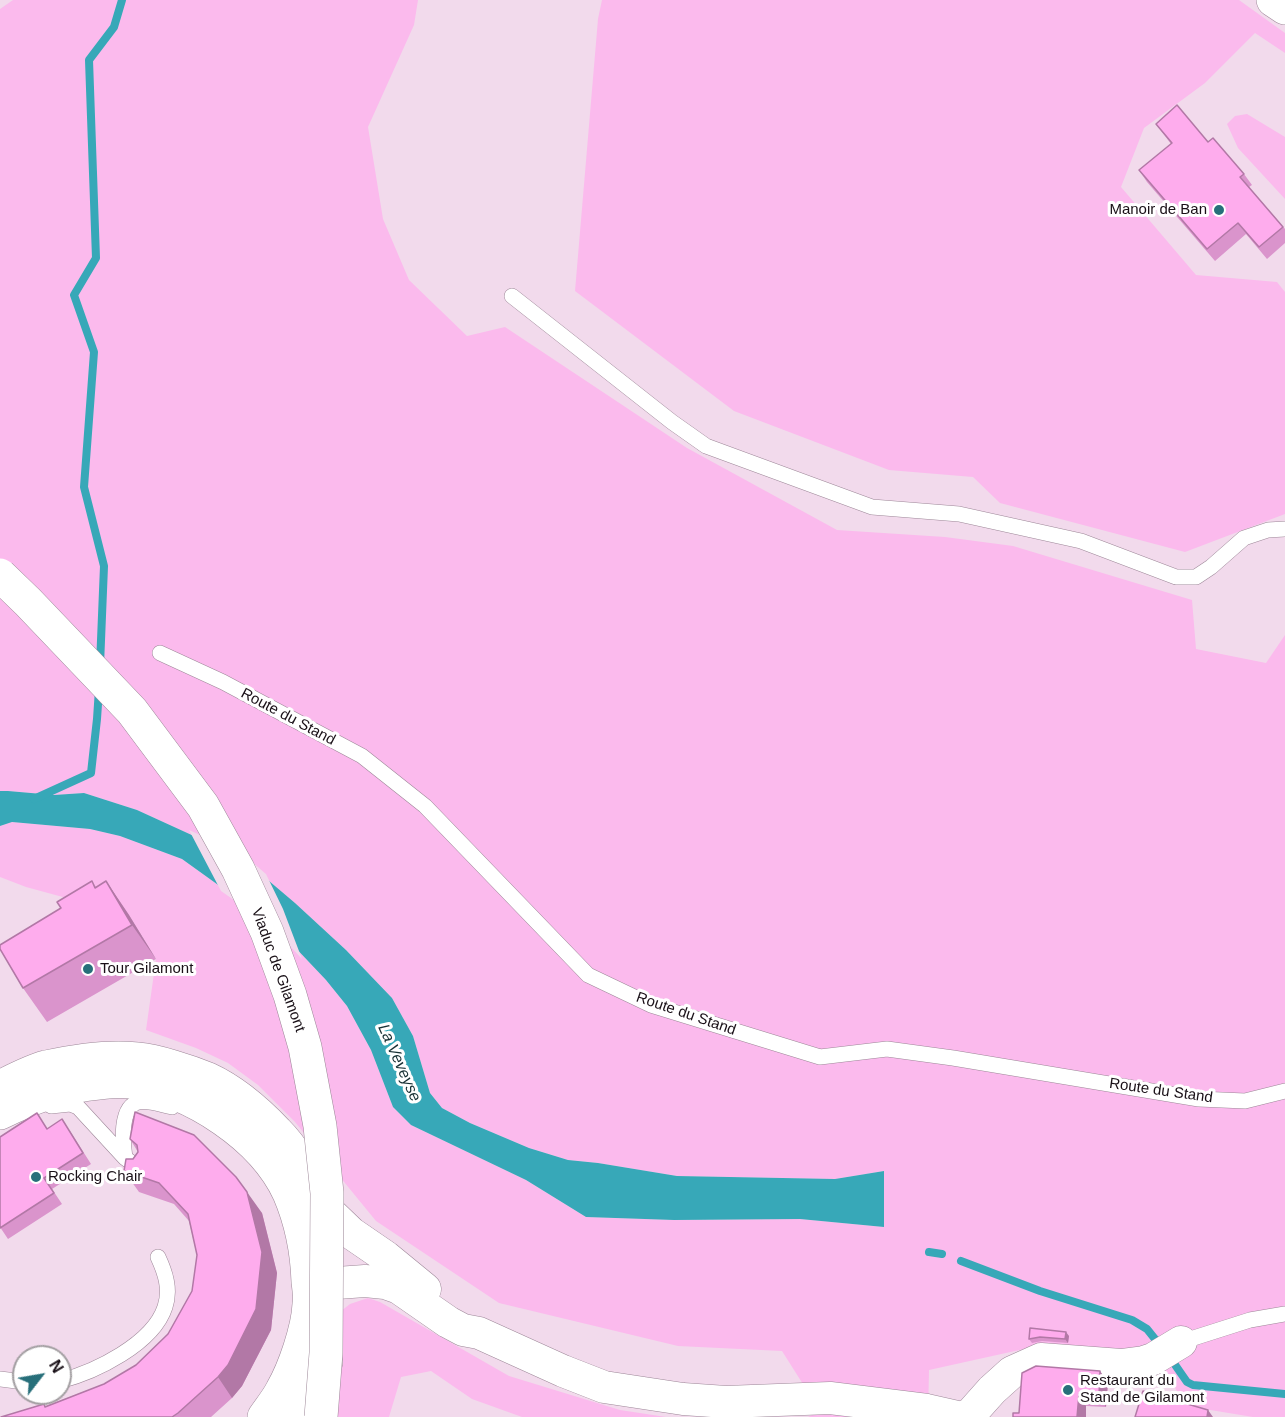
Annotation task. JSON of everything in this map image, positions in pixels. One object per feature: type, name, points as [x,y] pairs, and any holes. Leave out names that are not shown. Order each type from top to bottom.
[{"type":"street","points":[[1273,0],[1285,8]]},
{"type":"street","name":"Viaduc de Gilamont","points":[[0,575],[132,711],[189,787],[203,806],[238,869],[267,932],[290,995],[305,1047],[320,1126],[327,1193],[326,1353],[321,1417]]},
{"type":"street","points":[[0,1087],[44,1067],[107,1059],[138,1059],[208,1079],[237,1097],[278,1133],[297,1157],[326,1209],[334,1245],[337,1283],[336,1315],[331,1344],[322,1373],[312,1394],[294,1417]]},
{"type":"street","points":[[0,1113],[53,1091],[80,1085],[130,1082],[167,1090],[202,1107],[229,1124],[254,1145],[273,1168],[288,1193],[299,1223],[307,1256],[309,1305],[302,1342],[283,1389],[264,1417]]},
{"type":"street","points":[[326,1209],[351,1233],[386,1257],[479,1333]]},
{"type":"street","points":[[337,1283],[365,1281],[385,1283],[399,1288],[448,1323],[479,1333],[604,1387],[682,1399],[726,1402],[830,1398],[927,1410],[958,1417]]},
{"type":"street","points":[[968,1417],[1012,1372],[1041,1359],[1121,1365],[1144,1362],[1171,1348]]},
{"type":"lane","points":[[512,296],[672,422],[706,446],[873,507],[959,514],[1081,541],[1176,577],[1196,576],[1211,567],[1244,538],[1268,530],[1285,529]]},
{"type":"lane","name":"Route du Stand","points":[[160,653],[223,682],[362,756],[425,806],[588,975],[651,1005],[820,1057],[887,1049],[1198,1099],[1245,1101],[1285,1090]]},
{"type":"lane","points":[[125,1158],[123,1130],[130,1107],[137,1102],[171,1107],[202,1107]]},
{"type":"lane","points":[[0,1124],[46,1107],[70,1104],[78,1107],[125,1158],[143,1171]]},
{"type":"lane","points":[[72,1377],[95,1369],[111,1360],[133,1346],[153,1327],[165,1307],[167,1294],[164,1269],[158,1257]]},
{"type":"lane","points":[[1171,1348],[1250,1320],[1285,1314]]},
{"type":"shaded area","points":[[13,0],[418,0],[414,25],[368,127],[383,219],[409,280],[467,336],[505,327],[687,448],[837,530],[945,537],[1013,546],[1192,600],[1196,649],[1266,663],[1285,635],[1285,1417],[1253,1417],[1186,1406],[1163,1368],[1067,1353],[1024,1349],[929,1370],[928,1417],[808,1417],[820,1411],[782,1351],[678,1346],[499,1303],[376,1221],[295,1122],[258,1085],[228,1063],[196,1048],[146,1030],[156,959],[129,915],[26,887],[0,877],[0,826],[12,822],[90,829],[120,836],[182,859],[253,910],[290,942],[326,980],[347,1006],[371,1050],[393,1107],[411,1125],[526,1180],[586,1217],[674,1220],[800,1219],[884,1227],[884,1171],[835,1179],[677,1176],[568,1160],[529,1148],[470,1123],[442,1108],[430,1093],[413,1036],[392,998],[346,950],[242,858],[137,810],[84,793],[54,795],[0,791],[0,9]]},
{"type":"shaded area","points":[[602,0],[1239,0],[1285,33],[1285,53],[1255,33],[1205,83],[1144,128],[1121,187],[1196,275],[1277,282],[1285,292],[1285,514],[1185,552],[1000,503],[973,477],[889,470],[734,411],[575,291],[598,19]]},
{"type":"shaded area","points":[[1247,114],[1285,137],[1285,199],[1238,148],[1227,124],[1235,116]]},
{"type":"shaded area","points":[[368,1298],[380,1302],[509,1376],[620,1410],[666,1417],[522,1417],[472,1399],[431,1371],[401,1377],[389,1417],[305,1417],[336,1315],[350,1304]]},
{"type":"water","name":"La Veveyse","points":[[0,791],[54,795],[84,793],[137,810],[242,858],[346,950],[392,998],[413,1036],[430,1093],[442,1108],[470,1123],[529,1148],[568,1160],[677,1176],[835,1179],[884,1171],[884,1227],[800,1219],[674,1220],[586,1217],[526,1180],[411,1125],[393,1107],[371,1050],[347,1006],[290,942],[253,910],[182,859],[120,836],[90,829],[12,822],[0,826]]},
{"type":"pier","points":[[189,830],[244,855],[266,874],[283,909],[302,959],[251,912],[221,891]]},
{"type":"building","name":"Manoir de Ban","points":[[1177,105],[1208,142],[1213,138],[1244,174],[1240,177],[1283,227],[1259,247],[1238,223],[1207,249],[1139,170],[1172,143],[1156,124]]},
{"type":"building","points":[[92,881],[95,888],[106,881],[132,925],[23,988],[0,949],[0,945],[61,908],[57,902]]},
{"type":"building","points":[[135,1112],[194,1135],[236,1177],[247,1192],[262,1252],[256,1309],[228,1365],[218,1377],[172,1417],[1,1417],[41,1405],[45,1407],[72,1405],[72,1396],[104,1384],[136,1365],[168,1334],[192,1291],[197,1255],[188,1214],[159,1183],[124,1171],[126,1159],[133,1159],[138,1152],[137,1145],[130,1139]]},
{"type":"building","name":"Rocking Chair","points":[[37,1113],[47,1129],[62,1119],[83,1153],[44,1178],[54,1193],[0,1228],[0,1137]]},
{"type":"building","points":[[1030,1328],[1066,1332],[1065,1339],[1040,1337],[1029,1339]]},
{"type":"building","name":"Restaurant du Stand de Gilamont","points":[[1036,1366],[1100,1371],[1099,1396],[1079,1394],[1077,1417],[1013,1417],[1013,1413],[1019,1413],[1022,1373]]},
{"type":"building","points":[[1143,1391],[1208,1410],[1207,1417],[1135,1417]]},
{"type":"waterway","points":[[100,665],[104,566],[84,487],[94,352],[74,295],[96,258],[89,60],[114,27],[122,0]]},
{"type":"waterway","points":[[34,799],[91,773],[99,689]]},
{"type":"waterway","points":[[929,1252],[942,1254]]},
{"type":"waterway","points":[[961,1261],[1040,1291],[1132,1320],[1147,1329],[1187,1382],[1193,1385],[1285,1394]]},
{"type":"place","name":"Manoir de Ban","points":[[1219,210]]},
{"type":"place","name":"Tour Gilamont","points":[[88,969]]},
{"type":"place","name":"Rocking Chair","points":[[36,1177]]},
{"type":"place","name":"Restaurant du Stand de Gilamont","points":[[1068,1390]]}]
